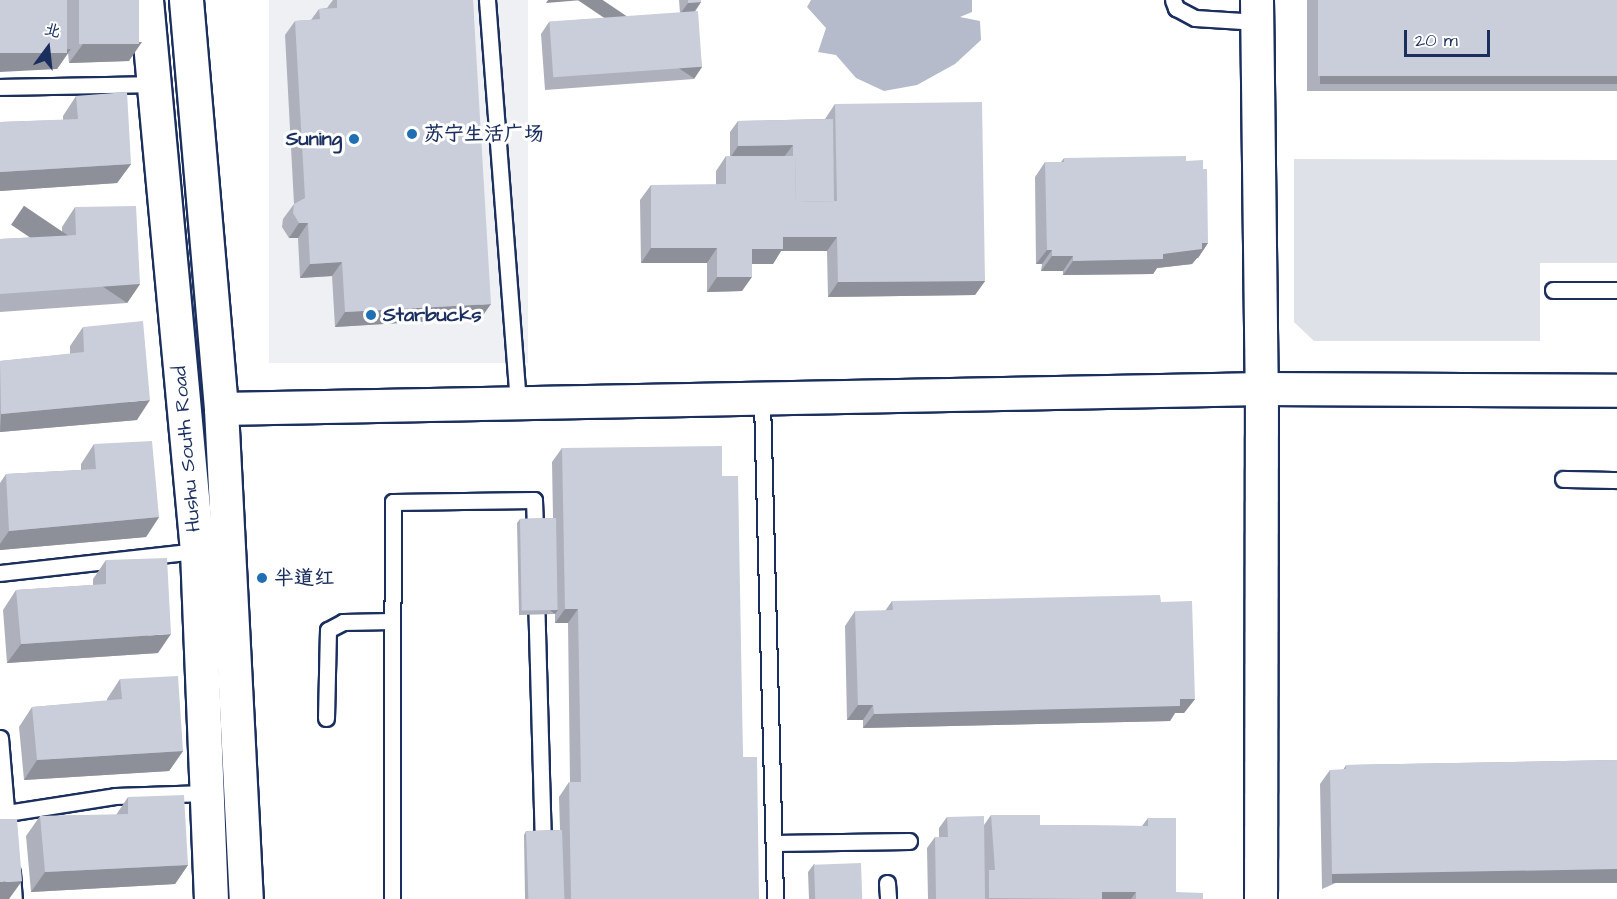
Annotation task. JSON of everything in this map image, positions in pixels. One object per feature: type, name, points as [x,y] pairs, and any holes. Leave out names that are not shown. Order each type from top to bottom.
[{"type":"main road","name":"Hushu South Road","points":[[146,0],[197,551],[211,899]]},
{"type":"main road","name":"Hushu South Road","points":[[186,0],[221,409],[246,899]]},
{"type":"street","points":[[1258,11],[1262,389],[1261,899]]},
{"type":"street","points":[[221,409],[762,401],[1262,389],[1617,391]]},
{"type":"lane","points":[[487,0],[518,404]]},
{"type":"lane","points":[[1173,0],[1176,8],[1196,18],[1258,11]]},
{"type":"lane","points":[[0,87],[152,84]]},
{"type":"lane","points":[[1553,291],[1617,290]]},
{"type":"lane","points":[[762,401],[775,899]]},
{"type":"lane","points":[[1563,479],[1617,480]]},
{"type":"lane","points":[[392,899],[393,502],[534,500],[536,559]]},
{"type":"lane","points":[[0,573],[197,551]]},
{"type":"lane","points":[[536,582],[544,864]]},
{"type":"lane","points":[[326,718],[328,630],[343,622],[392,621]]},
{"type":"lane","points":[[0,738],[9,835]]},
{"type":"lane","points":[[7,813],[115,796],[206,793]]},
{"type":"lane","points":[[774,843],[909,841]]},
{"type":"lane","points":[[10,856],[14,899]]},
{"type":"lane","points":[[887,883],[888,899]]},
{"type":"shaded area","points":[[269,0],[528,0],[528,363],[269,363]]},
{"type":"shaded area","points":[[1294,159],[1617,160],[1617,263],[1540,263],[1540,341],[1314,341],[1294,322]]},
{"type":"water","points":[[811,0],[972,0],[972,12],[960,17],[980,21],[981,40],[955,64],[917,85],[884,91],[856,78],[836,55],[818,52],[826,28],[807,7]]},
{"type":"building","points":[[0,0],[67,0],[67,53],[0,53]]},
{"type":"building","points":[[79,0],[139,0],[139,44],[79,44]]},
{"type":"building","points":[[337,0],[473,0],[491,304],[345,312],[342,262],[310,264],[308,223],[299,223],[293,213],[294,204],[305,198],[295,21],[320,19],[319,9],[337,8]]},
{"type":"building","points":[[688,0],[701,0],[701,2],[688,3]]},
{"type":"building","points":[[1318,0],[1617,0],[1617,76],[1318,76]]},
{"type":"building","points":[[698,11],[702,67],[553,77],[549,21]]},
{"type":"building","points":[[127,92],[131,164],[0,172],[0,122],[78,119],[76,96]]},
{"type":"building","points":[[982,102],[985,281],[838,282],[837,237],[783,237],[783,249],[752,249],[752,277],[717,277],[717,248],[651,248],[651,185],[726,184],[726,156],[795,156],[796,202],[837,201],[835,104]]},
{"type":"building","points":[[833,119],[834,201],[796,202],[793,145],[738,146],[738,121]]},
{"type":"building","points":[[1186,156],[1186,161],[1203,160],[1203,169],[1207,169],[1208,243],[1202,243],[1202,249],[1163,254],[1163,259],[1073,261],[1073,256],[1052,256],[1052,250],[1047,250],[1045,162],[1064,162],[1064,158]]},
{"type":"building","points":[[136,206],[140,284],[0,294],[0,239],[76,235],[75,207]]},
{"type":"building","points":[[143,321],[150,400],[1,414],[0,361],[84,352],[83,327]]},
{"type":"building","points":[[152,441],[159,517],[9,531],[6,474],[96,469],[94,444]]},
{"type":"building","points":[[722,446],[722,476],[738,476],[743,757],[757,757],[759,899],[571,899],[569,782],[581,782],[578,609],[565,609],[562,448]]},
{"type":"building","points":[[556,518],[558,610],[522,611],[520,519]]},
{"type":"building","points":[[167,558],[171,634],[21,644],[16,590],[106,584],[106,560]]},
{"type":"building","points":[[1160,595],[1161,602],[1192,601],[1195,699],[1180,699],[1180,706],[874,714],[873,705],[858,705],[855,611],[893,610],[892,601]]},
{"type":"building","points":[[178,676],[183,751],[37,760],[32,707],[122,699],[120,679]]},
{"type":"building","points":[[1617,760],[1617,869],[1332,874],[1330,770],[1346,769],[1346,765]]},
{"type":"building","points":[[184,795],[188,865],[45,872],[40,816],[128,814],[128,797]]},
{"type":"building","points":[[991,815],[1040,815],[1040,825],[1148,826],[1148,818],[1176,818],[1176,892],[1203,893],[1203,899],[1136,899],[1136,892],[1102,892],[1102,899],[989,898],[989,870],[995,870]]},
{"type":"building","points":[[984,816],[985,899],[936,899],[935,837],[948,837],[947,817]]},
{"type":"building","points":[[0,819],[17,819],[22,881],[0,882]]},
{"type":"building","points":[[562,830],[564,899],[528,899],[526,831]]},
{"type":"building","points":[[861,863],[862,899],[815,899],[814,865]]},
{"type":"place","name":"苏宁生活广场","points":[[412,134]]},
{"type":"place","name":"Suning","points":[[354,139]]},
{"type":"place","name":"Starbucks","points":[[371,315]]},
{"type":"place","name":"半道红","points":[[262,578]]}]
